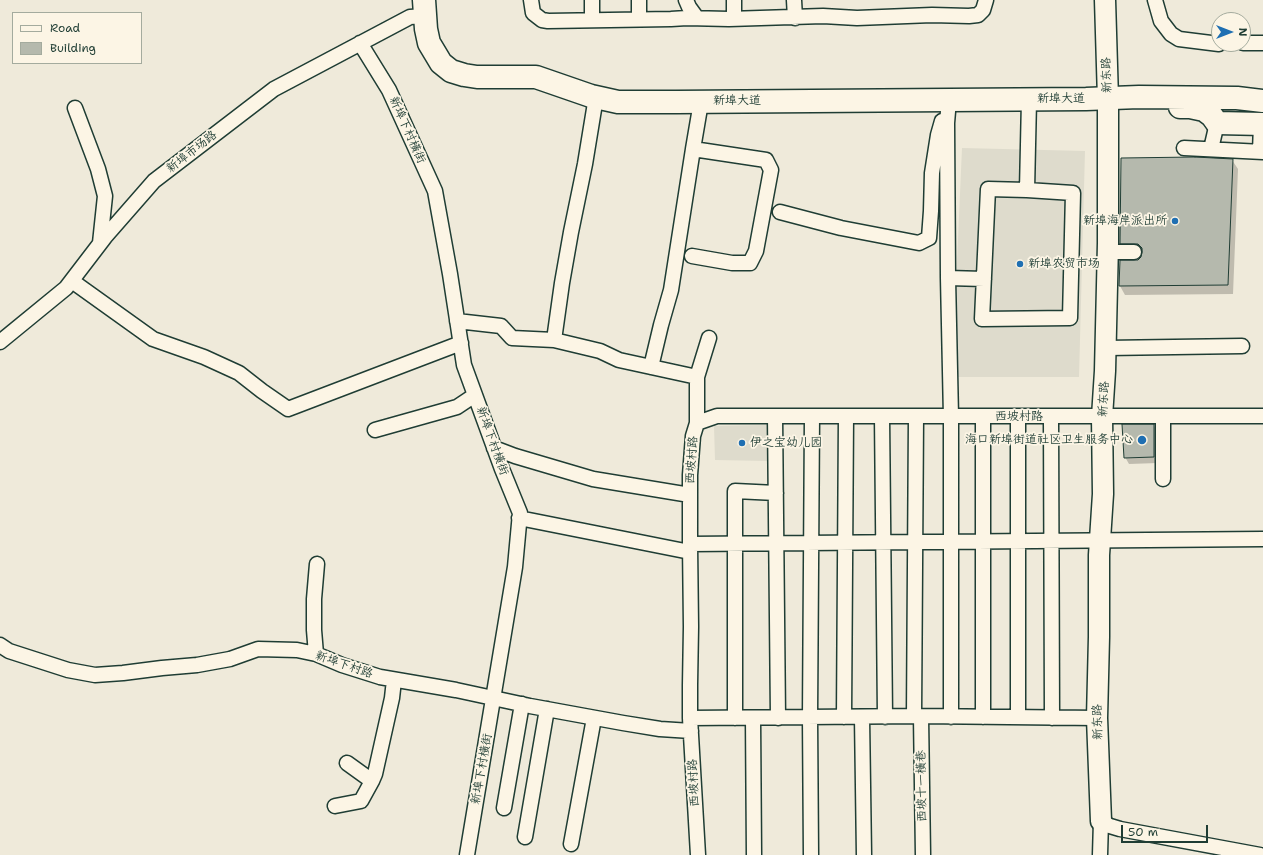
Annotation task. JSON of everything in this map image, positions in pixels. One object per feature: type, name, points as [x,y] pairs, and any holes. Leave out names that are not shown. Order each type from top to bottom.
[{"type":"main road","name":"新埠大道","points":[[424,8],[429,43],[441,63],[451,71],[464,76],[477,77],[536,77],[596,97],[618,102],[1029,100],[1139,97],[1230,98],[1263,101]]},
{"type":"main road","name":"新埠大道","points":[[1108,99],[1128,106],[1190,107],[1204,110],[1212,116],[1217,123]]},
{"type":"main road","points":[[1217,123],[1262,124]]},
{"type":"street","points":[[531,0],[533,13],[542,20],[548,21],[697,18],[896,17],[932,15],[969,16],[978,15],[983,10],[986,0]]},
{"type":"street","points":[[592,0],[592,20]]},
{"type":"street","points":[[639,0],[639,19]]},
{"type":"street","points":[[686,0],[697,18]]},
{"type":"street","points":[[734,0],[734,19]]},
{"type":"street","points":[[794,0],[795,18]]},
{"type":"street","name":"新东路","points":[[1101,821],[1097,718],[1100,541],[1103,494],[1102,417],[1106,348],[1108,252],[1108,99],[1105,0]]},
{"type":"street","points":[[1155,0],[1161,21],[1171,34],[1179,39],[1211,43]]},
{"type":"street","name":"新埠市场路","points":[[0,342],[66,288],[100,244],[154,181],[274,89],[410,17],[424,8]]},
{"type":"street","name":"新埠下村横街","points":[[360,43],[389,90],[435,191],[464,364],[494,448],[520,513],[515,567],[467,855]]},
{"type":"street","points":[[1251,43],[1263,43]]},
{"type":"street","points":[[554,340],[563,276],[586,164],[596,97]]},
{"type":"street","points":[[780,212],[841,228],[904,239],[919,244],[929,238],[933,165],[938,135],[949,100]]},
{"type":"street","points":[[949,100],[947,122],[951,416],[951,717]]},
{"type":"street","points":[[1027,190],[1029,100]]},
{"type":"street","points":[[651,367],[671,290],[700,102]]},
{"type":"street","points":[[75,108],[98,169],[105,196],[100,244]]},
{"type":"street","points":[[1211,149],[1217,123]]},
{"type":"street","points":[[1184,148],[1261,152],[1262,124]]},
{"type":"street","points":[[692,256],[732,263],[750,263],[756,251],[771,170],[766,160],[693,149]]},
{"type":"street","points":[[988,189],[1027,190],[1073,193],[1070,318],[982,319],[988,189]]},
{"type":"street","points":[[1108,252],[1134,252]]},
{"type":"street","points":[[948,278],[984,279]]},
{"type":"street","points":[[72,281],[153,339],[204,357],[239,373],[288,409],[461,343]]},
{"type":"street","points":[[457,321],[501,326],[512,338],[554,340],[600,351],[619,360],[697,377]]},
{"type":"street","points":[[697,423],[697,377],[709,338]]},
{"type":"street","points":[[1106,348],[1242,346]]},
{"type":"street","points":[[375,430],[457,407],[475,395]]},
{"type":"street","name":"西坡村路","points":[[698,855],[690,724],[690,495],[693,436],[697,423],[717,416],[1263,416]]},
{"type":"street","points":[[775,416],[778,718]]},
{"type":"street","points":[[812,416],[810,717],[812,855]]},
{"type":"street","points":[[844,717],[846,416]]},
{"type":"street","points":[[882,416],[885,717]]},
{"type":"street","name":"西坡十一横巷","points":[[916,416],[918,716],[923,855]]},
{"type":"street","points":[[983,416],[983,717]]},
{"type":"street","points":[[1018,417],[1018,717]]},
{"type":"street","points":[[1051,417],[1052,718]]},
{"type":"street","points":[[1162,479],[1163,417]]},
{"type":"street","points":[[494,448],[515,456],[593,478],[690,495]]},
{"type":"street","points":[[736,718],[735,491],[776,493]]},
{"type":"street","points":[[519,518],[690,548],[735,544],[1263,539]]},
{"type":"street","points":[[316,654],[314,599],[317,564]]},
{"type":"street","name":"新埠下村路","points":[[0,645],[9,651],[68,670],[96,675],[197,665],[230,659],[258,649],[297,650],[316,654],[380,678],[660,729],[736,718],[918,716],[1097,718]]},
{"type":"street","points":[[335,806],[361,801],[372,781],[375,774],[392,698],[394,680]]},
{"type":"street","points":[[504,808],[522,704]]},
{"type":"street","points":[[524,837],[546,709]]},
{"type":"street","points":[[862,717],[864,855]]},
{"type":"street","points":[[571,844],[594,718]]},
{"type":"street","points":[[753,718],[754,855]]},
{"type":"street","points":[[347,763],[372,781]]},
{"type":"street","points":[[1100,855],[1101,821],[1120,829],[1260,855]]},
{"type":"shaded area","name":"新埠农贸市场","points":[[962,148],[1085,151],[1079,377],[952,377]]},
{"type":"shaded area","name":"伊之宝幼儿园","points":[[768,425],[769,461],[715,460],[714,426]]},
{"type":"building","name":"新埠海岸派出所","points":[[1195,157],[1233,159],[1228,285],[1119,286],[1120,260],[1138,260],[1141,257],[1142,252],[1142,248],[1138,244],[1120,244],[1121,158]]},
{"type":"building","name":"海口新埠街道社区卫生服务中心","points":[[1122,424],[1154,424],[1154,457],[1124,458]]},
{"type":"place","name":"新埠海岸派出所","points":[[1175,221]]},
{"type":"place","name":"新埠农贸市场","points":[[1020,264]]},
{"type":"place","name":"海口新埠街道社区卫生服务中心","points":[[1142,440]]},
{"type":"place","name":"伊之宝幼儿园","points":[[742,443]]}]
